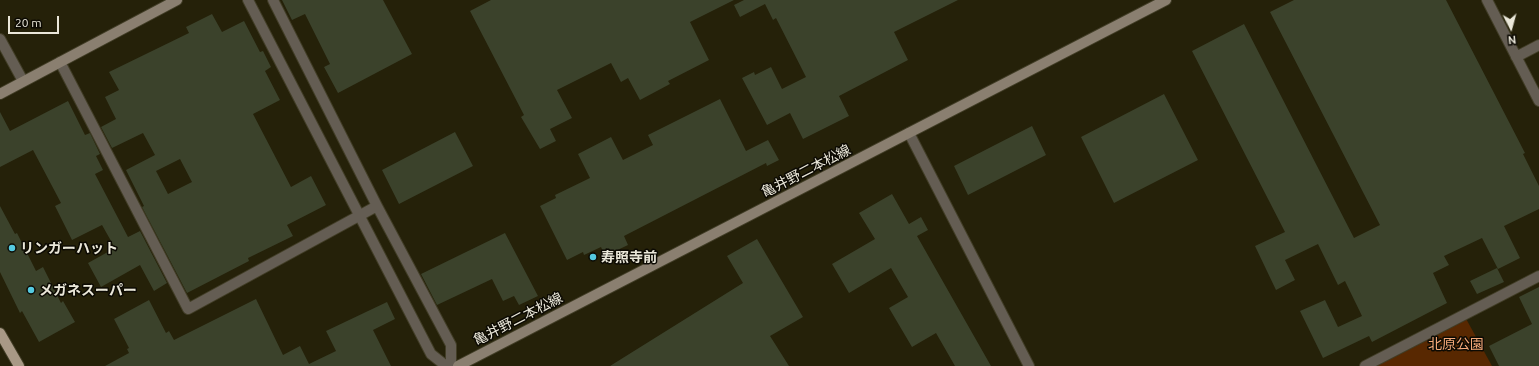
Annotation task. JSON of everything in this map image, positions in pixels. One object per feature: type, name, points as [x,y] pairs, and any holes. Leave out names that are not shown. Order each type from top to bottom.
[{"type":"main road","points":[[0,333],[19,366]]},
{"type":"street","points":[[0,94],[177,0]]},
{"type":"street","points":[[248,0],[431,354],[446,366]]},
{"type":"street","points":[[273,0],[377,206],[451,345],[451,366]]},
{"type":"street","name":"亀井野二本松線","points":[[458,366],[909,133],[1150,4],[1166,0]]},
{"type":"street","points":[[1487,0],[1539,101]]},
{"type":"street","points":[[0,39],[23,81]]},
{"type":"street","points":[[1516,57],[1539,45]]},
{"type":"street","points":[[60,62],[188,309],[377,206]]},
{"type":"street","points":[[909,133],[1030,366]]},
{"type":"street","points":[[1365,366],[1539,276]]},
{"type":"green space","name":"北原公園","points":[[1464,315],[1492,366],[1365,366]]},
{"type":"building","points":[[282,0],[383,0],[412,54],[338,93],[324,67],[330,64],[305,14],[292,20]]},
{"type":"building","points":[[491,0],[734,0],[690,22],[709,60],[668,81],[670,84],[640,100],[628,78],[621,82],[611,63],[557,90],[572,118],[550,129],[556,141],[540,149],[521,117],[524,115],[470,11]]},
{"type":"building","points":[[744,0],[958,0],[894,32],[908,60],[839,96],[849,116],[803,139],[790,113],[767,125],[742,78],[754,72],[755,75],[771,67],[782,89],[806,77],[776,18],[773,20],[765,4],[740,17],[734,5]]},
{"type":"building","points":[[1294,0],[1446,0],[1525,153],[1523,154],[1539,186],[1539,209],[1504,226],[1520,258],[1498,269],[1482,238],[1444,256],[1449,265],[1433,273],[1447,303],[1372,342],[1369,336],[1323,358],[1300,311],[1325,300],[1338,327],[1362,316],[1345,281],[1338,285],[1318,244],[1285,260],[1295,280],[1276,290],[1255,246],[1285,232],[1192,51],[1244,24],[1354,238],[1380,225],[1270,12]]},
{"type":"building","points":[[212,14],[222,32],[244,21],[260,52],[263,51],[271,67],[265,71],[280,100],[253,114],[291,187],[311,176],[326,205],[287,225],[293,236],[248,258],[249,261],[187,293],[142,207],[144,206],[126,170],[155,155],[143,133],[112,148],[101,127],[116,119],[105,97],[119,90],[109,72],[189,33],[186,27]],"holes":[[[180,159],[192,182],[168,194],[156,171]]]},
{"type":"building","points":[[1164,94],[1198,160],[1114,203],[1081,137]]},
{"type":"building","points":[[720,99],[746,151],[768,140],[779,160],[767,166],[766,163],[624,236],[628,245],[605,256],[601,247],[584,255],[583,252],[567,260],[540,206],[556,198],[555,195],[590,178],[578,154],[611,137],[623,160],[653,145],[648,135]]},
{"type":"building","points":[[68,101],[85,135],[90,133],[100,154],[96,156],[103,170],[95,174],[128,237],[140,231],[167,283],[154,291],[140,265],[101,287],[88,263],[115,248],[102,225],[72,240],[55,206],[61,203],[33,150],[0,167],[0,112],[10,131]]},
{"type":"building","points":[[1032,126],[1046,155],[968,195],[954,166]]},
{"type":"building","points":[[455,132],[473,166],[399,204],[382,170]]},
{"type":"building","points":[[892,194],[909,224],[921,217],[928,230],[917,236],[991,366],[955,366],[936,333],[912,347],[889,308],[908,297],[891,268],[849,293],[832,264],[875,239],[859,213]]},
{"type":"building","points":[[0,206],[15,234],[17,233],[36,271],[43,267],[61,303],[63,301],[75,322],[39,342],[22,311],[20,313],[0,272]]},
{"type":"building","points":[[505,233],[538,296],[519,305],[514,296],[503,301],[492,279],[437,305],[421,274]]},
{"type":"building","points":[[757,239],[803,317],[770,336],[789,366],[610,366],[743,283],[727,256]]},
{"type":"building","points":[[1497,268],[1504,282],[1477,294],[1470,281]]},
{"type":"building","points":[[1539,287],[1539,366],[1499,366],[1489,346],[1532,324],[1519,297]]},
{"type":"building","points":[[256,299],[283,355],[300,346],[309,364],[336,351],[326,331],[387,302],[395,319],[373,330],[391,366],[105,366],[129,353],[127,349],[129,348],[114,319],[149,300],[166,333],[169,331],[174,340]]},
{"type":"place","name":"リンガーハット","points":[[12,248]]},
{"type":"place","name":"寿照寺前","points":[[593,257]]},
{"type":"place","name":"メガネスーパー","points":[[31,290]]}]
